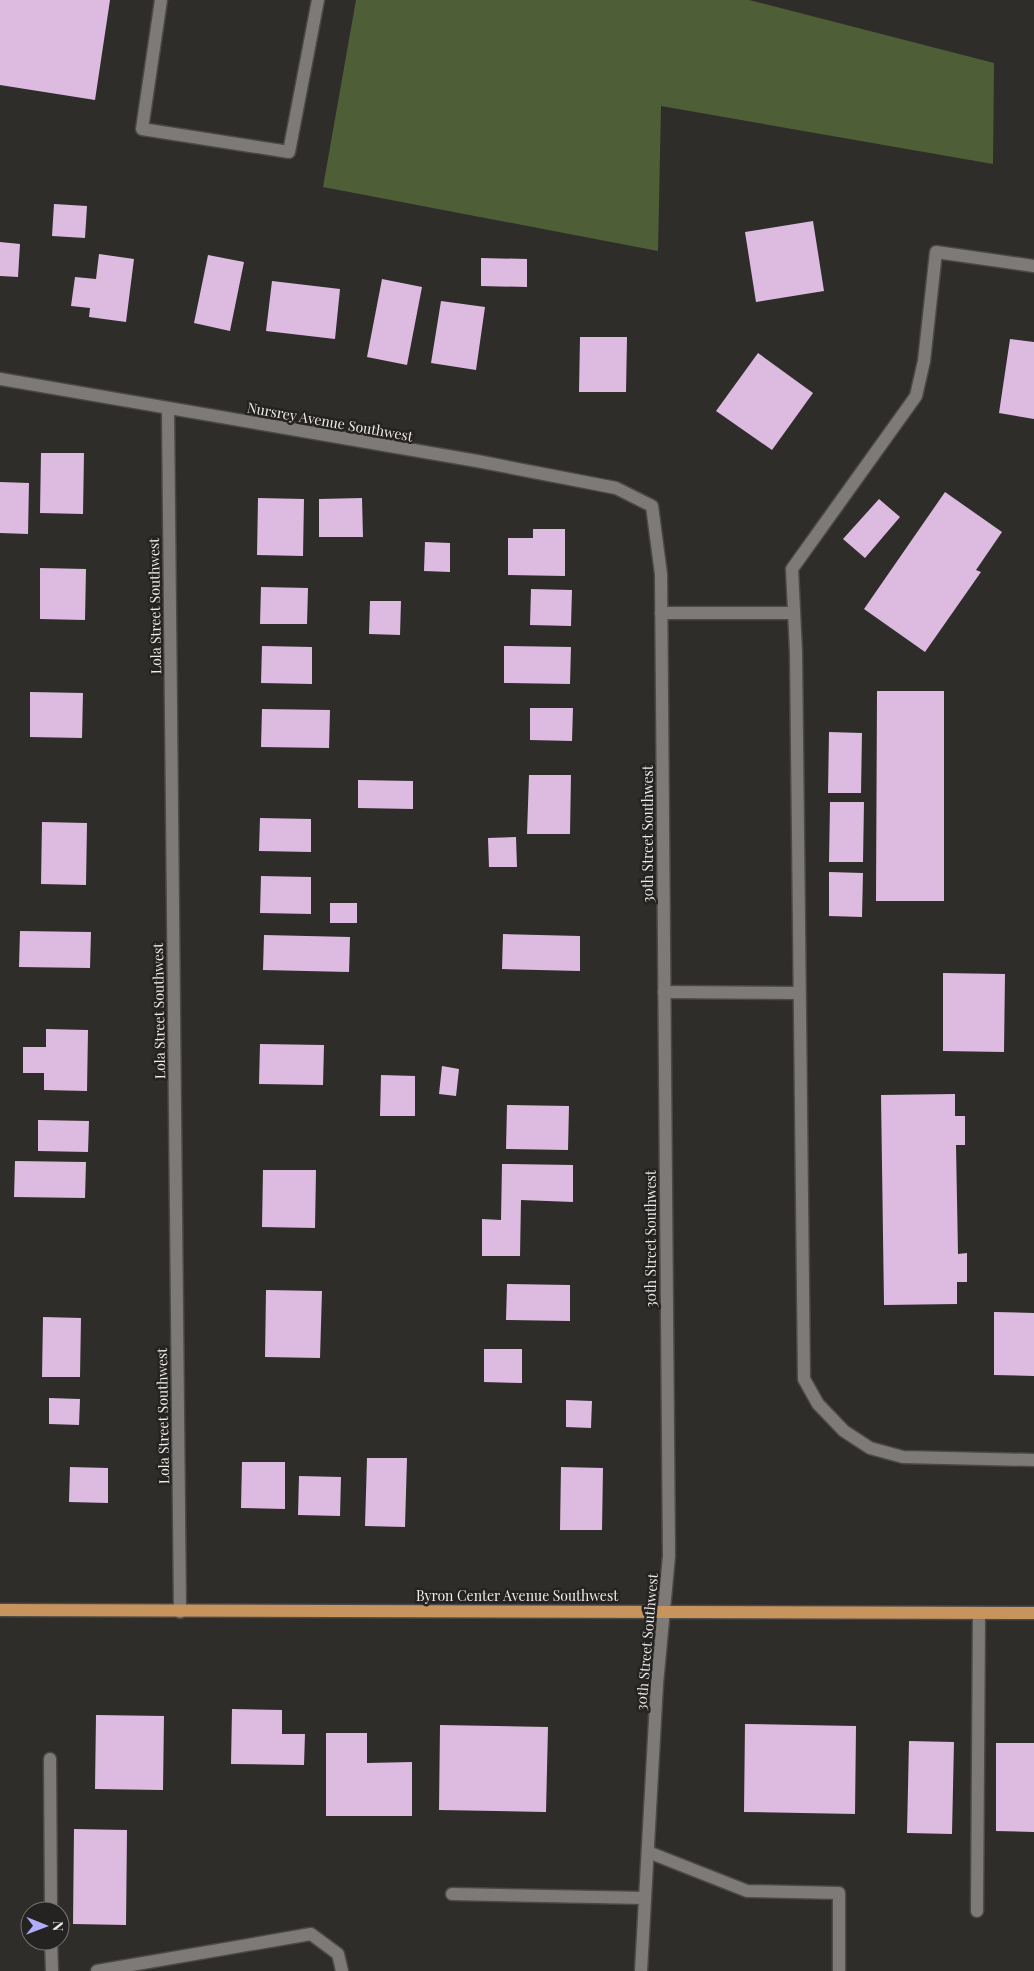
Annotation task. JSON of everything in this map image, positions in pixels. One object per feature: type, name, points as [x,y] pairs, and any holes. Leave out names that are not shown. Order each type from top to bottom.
[{"type":"main road","name":"Byron Center Avenue Southwest","points":[[0,1610],[180,1612],[665,1611],[1034,1614]]},
{"type":"street","points":[[160,0],[142,129],[289,152],[318,0]]},
{"type":"street","points":[[1034,266],[936,252],[924,361],[916,396],[792,569],[804,1379],[818,1404],[844,1431],[870,1448],[904,1457],[1034,1460]]},
{"type":"street","name":"Nursrey Avenue Southwest","points":[[0,379],[168,410],[477,461],[616,488],[652,506]]},
{"type":"street","name":"Lola Street Southwest","points":[[168,410],[180,1612]]},
{"type":"street","name":"30th Street Southwest","points":[[641,1971],[657,1684],[669,1556],[661,574],[652,506]]},
{"type":"street","points":[[661,613],[794,613]]},
{"type":"street","points":[[664,992],[799,993]]},
{"type":"street","points":[[977,1911],[979,1613]]},
{"type":"street","points":[[50,1759],[51,1901]]},
{"type":"street","points":[[648,1852],[747,1891],[839,1894],[839,1971]]},
{"type":"street","points":[[452,1894],[645,1898]]},
{"type":"street","points":[[97,1971],[311,1934],[338,1954],[342,1971]]},
{"type":"street","points":[[51,1951],[52,1971]]},
{"type":"green space","points":[[356,0],[749,0],[994,63],[993,164],[661,106],[658,251],[323,187]]},
{"type":"building","points":[[0,0],[110,0],[95,100],[0,85]]},
{"type":"building","points":[[54,204],[87,206],[85,238],[52,236]]},
{"type":"building","points":[[813,221],[824,291],[756,302],[745,232]]},
{"type":"building","points":[[0,242],[20,244],[18,277],[0,276]]},
{"type":"building","points":[[99,254],[134,259],[126,322],[89,317],[90,308],[71,306],[75,277],[96,279]]},
{"type":"building","points":[[208,255],[244,262],[230,331],[194,323]]},
{"type":"building","points":[[481,258],[527,259],[527,287],[481,286]]},
{"type":"building","points":[[382,279],[422,287],[407,365],[367,357]]},
{"type":"building","points":[[272,281],[340,289],[335,339],[266,331]]},
{"type":"building","points":[[441,301],[485,307],[476,370],[431,363]]},
{"type":"building","points":[[580,337],[627,337],[626,392],[579,392]]},
{"type":"building","points":[[1010,339],[1034,342],[1034,419],[999,413]]},
{"type":"building","points":[[758,353],[813,393],[772,450],[716,411]]},
{"type":"building","points":[[41,453],[84,453],[83,514],[40,513]]},
{"type":"building","points":[[0,482],[29,483],[28,534],[0,533]]},
{"type":"building","points":[[945,492],[1002,532],[976,570],[981,572],[925,652],[864,609]]},
{"type":"building","points":[[258,498],[304,499],[303,556],[257,555]]},
{"type":"building","points":[[362,498],[363,537],[319,537],[319,499]]},
{"type":"building","points":[[879,499],[900,517],[865,558],[843,539]]},
{"type":"building","points":[[533,529],[565,529],[565,576],[508,575],[508,538],[533,538]]},
{"type":"building","points":[[425,542],[450,543],[450,572],[424,571]]},
{"type":"building","points":[[40,568],[86,569],[85,620],[40,619]]},
{"type":"building","points":[[261,587],[308,588],[307,624],[260,624]]},
{"type":"building","points":[[531,589],[572,590],[571,626],[530,625]]},
{"type":"building","points":[[370,601],[401,601],[400,635],[369,634]]},
{"type":"building","points":[[262,646],[312,647],[312,684],[261,683]]},
{"type":"building","points":[[504,646],[571,647],[570,684],[504,683]]},
{"type":"building","points":[[877,691],[944,691],[944,901],[876,901]]},
{"type":"building","points":[[30,692],[83,693],[82,738],[30,737]]},
{"type":"building","points":[[530,708],[573,708],[572,741],[530,740]]},
{"type":"building","points":[[262,709],[330,710],[329,748],[261,747]]},
{"type":"building","points":[[829,732],[862,733],[861,793],[828,793]]},
{"type":"building","points":[[529,775],[571,775],[570,834],[527,834]]},
{"type":"building","points":[[358,780],[413,781],[413,809],[358,808]]},
{"type":"building","points":[[830,802],[864,802],[863,862],[829,862]]},
{"type":"building","points":[[260,818],[311,819],[311,852],[259,851]]},
{"type":"building","points":[[42,822],[87,823],[86,885],[41,884]]},
{"type":"building","points":[[516,837],[517,867],[489,867],[488,838]]},
{"type":"building","points":[[829,872],[863,873],[862,917],[829,916]]},
{"type":"building","points":[[261,876],[311,877],[311,914],[260,913]]},
{"type":"building","points":[[330,903],[357,903],[357,923],[330,923]]},
{"type":"building","points":[[20,931],[91,932],[90,968],[19,967]]},
{"type":"building","points":[[503,934],[580,936],[580,971],[502,969]]},
{"type":"building","points":[[264,935],[350,937],[349,972],[263,970]]},
{"type":"building","points":[[943,973],[1005,974],[1004,1052],[943,1051]]},
{"type":"building","points":[[46,1029],[88,1030],[87,1091],[44,1090],[44,1073],[23,1073],[23,1047],[46,1047]]},
{"type":"building","points":[[260,1044],[324,1045],[323,1085],[259,1084]]},
{"type":"building","points":[[442,1066],[459,1069],[456,1096],[439,1094]]},
{"type":"building","points":[[381,1075],[415,1076],[415,1116],[380,1116]]},
{"type":"building","points":[[955,1094],[955,1116],[965,1116],[965,1145],[956,1145],[958,1254],[967,1253],[967,1282],[957,1282],[957,1304],[884,1305],[881,1095]]},
{"type":"building","points":[[507,1105],[569,1106],[568,1150],[506,1149]]},
{"type":"building","points":[[38,1120],[89,1121],[88,1152],[38,1151]]},
{"type":"building","points":[[15,1161],[86,1162],[85,1198],[14,1197]]},
{"type":"building","points":[[502,1164],[573,1165],[573,1202],[521,1200],[520,1256],[482,1256],[482,1219],[501,1220]]},
{"type":"building","points":[[263,1170],[316,1170],[315,1228],[262,1227]]},
{"type":"building","points":[[507,1284],[570,1285],[570,1321],[506,1320]]},
{"type":"building","points":[[266,1290],[322,1291],[320,1358],[265,1357]]},
{"type":"building","points":[[994,1312],[1034,1313],[1034,1376],[994,1375]]},
{"type":"building","points":[[43,1317],[81,1318],[80,1377],[42,1377]]},
{"type":"building","points":[[484,1349],[522,1349],[522,1383],[484,1382]]},
{"type":"building","points":[[49,1398],[80,1399],[79,1425],[49,1424]]},
{"type":"building","points":[[566,1400],[592,1401],[591,1428],[566,1427]]},
{"type":"building","points":[[367,1458],[407,1458],[405,1527],[365,1526]]},
{"type":"building","points":[[242,1462],[285,1462],[285,1509],[241,1508]]},
{"type":"building","points":[[70,1467],[108,1468],[108,1503],[69,1502]]},
{"type":"building","points":[[561,1467],[603,1468],[602,1530],[560,1530]]},
{"type":"building","points":[[299,1476],[341,1477],[340,1516],[298,1515]]},
{"type":"building","points":[[232,1709],[282,1710],[282,1734],[305,1734],[304,1765],[231,1764]]},
{"type":"building","points":[[96,1715],[164,1716],[163,1790],[95,1789]]},
{"type":"building","points":[[745,1724],[856,1726],[855,1814],[744,1812]]},
{"type":"building","points":[[440,1725],[548,1727],[546,1812],[439,1810]]},
{"type":"building","points":[[326,1733],[367,1733],[367,1763],[412,1762],[412,1816],[326,1816]]},
{"type":"building","points":[[909,1741],[954,1742],[952,1834],[907,1833]]},
{"type":"building","points":[[996,1743],[1034,1743],[1034,1832],[996,1831]]},
{"type":"building","points":[[74,1829],[127,1830],[126,1925],[73,1924]]}]
